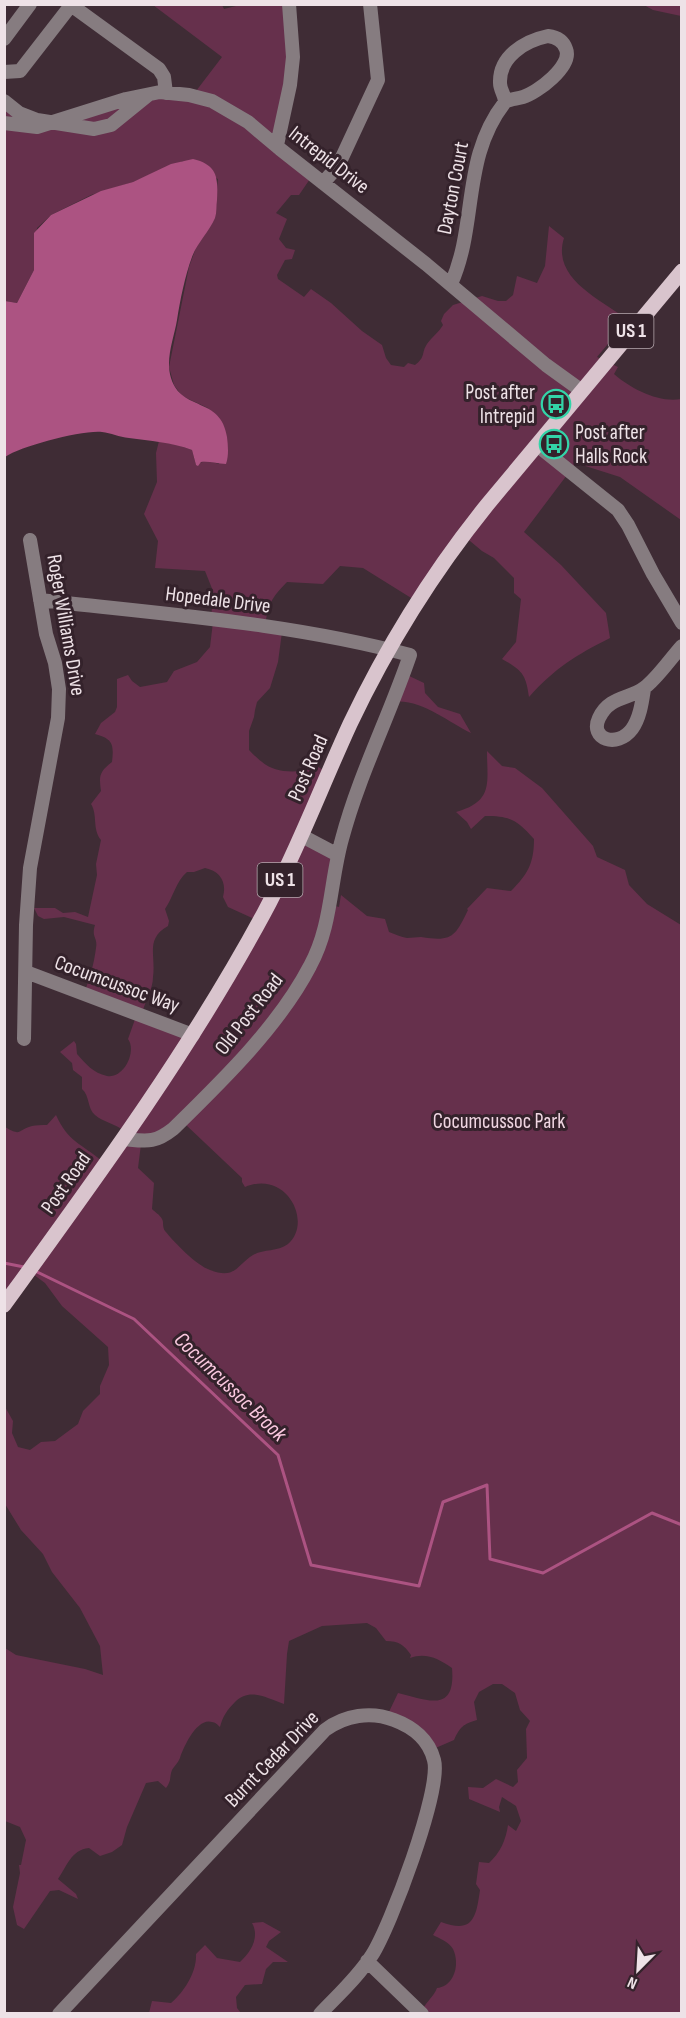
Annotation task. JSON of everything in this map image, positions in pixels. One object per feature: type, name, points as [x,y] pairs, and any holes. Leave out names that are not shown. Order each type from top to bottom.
[{"type":"main road","name":"Post Road","points":[[4,1305],[123,1138],[193,1035],[232,971],[266,910],[302,836],[350,724],[389,650],[435,573],[457,543],[681,271]]},
{"type":"street","points":[[4,39],[30,4]]},
{"type":"street","points":[[277,145],[286,105],[292,57],[290,4]]},
{"type":"street","points":[[323,183],[338,166],[378,80],[370,4]]},
{"type":"street","points":[[4,72],[20,71],[72,5],[159,69],[164,77],[166,93]]},
{"type":"street","points":[[552,37],[561,41],[568,53],[557,74],[523,98],[505,102],[500,84],[506,59],[519,48],[541,38],[552,37]]},
{"type":"street","points":[[4,101],[19,112],[37,120],[88,129],[106,128],[149,94]]},
{"type":"street","name":"Intrepid Drive","points":[[4,123],[37,127],[108,104],[149,94],[189,95],[212,101],[249,122],[451,284],[546,365],[582,391]]},
{"type":"street","name":"Dayton Court","points":[[451,284],[462,254],[476,160],[485,135],[505,102]]},
{"type":"street","points":[[537,445],[618,510],[681,623]]},
{"type":"street","name":"Roger Williams Drive","points":[[24,1039],[26,925],[30,868],[60,702],[56,663],[46,634],[30,540]]},
{"type":"street","name":"Hopedale Drive","points":[[40,600],[226,621],[321,636],[389,650]]},
{"type":"street","points":[[644,689],[681,646]]},
{"type":"street","name":"Old Post Road","points":[[123,1138],[150,1142],[173,1129],[244,1057],[295,992],[312,963],[322,941],[328,918],[338,855],[355,794],[410,655],[389,650]]},
{"type":"street","points":[[302,836],[338,855]]},
{"type":"street","name":"Cocumcussoc Way","points":[[26,972],[193,1035]]},
{"type":"street","name":"Burnt Cedar Drive","points":[[58,2013],[325,1730],[342,1719],[379,1715],[399,1721],[422,1736],[432,1752],[436,1771],[435,1782],[401,1891],[380,1941],[350,1982],[320,2013]]},
{"type":"street","points":[[367,1961],[422,2013]]},
{"type":"green space","name":"Cocumcussoc Park","points":[[153,5],[222,5],[224,9],[240,5],[289,5],[293,50],[277,145],[312,176],[299,195],[291,195],[276,213],[287,219],[279,239],[286,248],[295,250],[292,259],[285,260],[277,275],[278,279],[304,297],[311,289],[331,303],[362,331],[382,345],[391,365],[404,367],[408,363],[415,365],[422,357],[427,344],[443,325],[441,321],[444,314],[453,305],[482,296],[506,301],[513,295],[517,276],[537,283],[545,266],[549,226],[564,238],[562,252],[565,265],[572,277],[581,287],[628,320],[597,357],[618,367],[614,374],[637,390],[664,399],[681,399],[681,520],[620,477],[576,463],[524,532],[561,565],[606,613],[610,638],[566,663],[529,697],[522,674],[502,659],[516,642],[521,599],[514,593],[514,578],[494,558],[464,536],[416,601],[363,568],[340,566],[323,584],[287,582],[274,597],[267,613],[265,627],[282,632],[278,662],[270,688],[257,702],[249,731],[249,750],[267,766],[279,770],[303,771],[311,763],[329,773],[303,836],[337,857],[331,905],[339,907],[341,895],[367,916],[385,919],[389,932],[407,938],[440,939],[451,936],[460,926],[467,909],[487,888],[511,891],[526,873],[533,855],[534,839],[523,827],[507,818],[485,816],[471,829],[456,812],[468,808],[483,796],[487,781],[487,751],[502,766],[515,768],[542,788],[593,846],[597,857],[625,870],[629,885],[647,904],[681,925],[681,2013],[421,2014],[437,1988],[448,1983],[452,1978],[456,1967],[453,1949],[444,1940],[433,1935],[441,1922],[460,1926],[471,1921],[477,1909],[480,1890],[476,1884],[479,1862],[489,1863],[502,1846],[508,1825],[516,1831],[521,1821],[516,1806],[502,1797],[500,1812],[469,1799],[468,1787],[483,1788],[496,1779],[513,1787],[518,1782],[517,1770],[527,1758],[526,1729],[530,1721],[520,1710],[515,1693],[502,1684],[493,1684],[479,1692],[474,1702],[477,1720],[462,1727],[454,1740],[431,1750],[387,1716],[398,1693],[419,1699],[444,1698],[452,1683],[452,1668],[432,1657],[410,1658],[411,1655],[403,1646],[386,1641],[376,1628],[367,1623],[322,1626],[289,1641],[284,1704],[258,1695],[246,1695],[230,1708],[220,1727],[213,1722],[201,1724],[187,1741],[172,1770],[166,1788],[158,1781],[146,1783],[127,1827],[122,1845],[100,1856],[89,1848],[83,1849],[70,1859],[58,1879],[76,1894],[78,1899],[59,1890],[50,1891],[24,1929],[17,1925],[13,1907],[20,1873],[19,1865],[21,1865],[26,1840],[20,1827],[5,1821],[5,1648],[16,1655],[85,1669],[103,1675],[100,1646],[80,1608],[52,1572],[43,1554],[21,1530],[5,1504],[4,1405],[13,1421],[12,1433],[18,1447],[30,1450],[41,1442],[55,1441],[78,1424],[83,1411],[100,1394],[100,1386],[109,1365],[108,1347],[62,1306],[45,1283],[30,1272],[5,1306],[5,1127],[19,1132],[32,1126],[47,1125],[56,1115],[65,1131],[76,1142],[102,1161],[124,1131],[92,1112],[82,1089],[82,1077],[73,1070],[72,1063],[60,1052],[74,1041],[77,1054],[94,1070],[107,1076],[119,1073],[130,1057],[128,1039],[138,1011],[85,991],[95,954],[95,925],[64,917],[44,919],[38,916],[34,908],[55,908],[63,913],[75,912],[88,917],[97,875],[96,864],[101,840],[98,836],[91,804],[101,791],[101,775],[112,762],[113,756],[109,740],[95,734],[101,723],[115,712],[117,707],[117,679],[128,675],[140,687],[167,682],[174,671],[197,662],[210,647],[213,591],[205,571],[155,568],[158,541],[144,514],[157,482],[156,453],[159,441],[192,450],[196,465],[202,462],[219,464],[208,408],[182,396],[174,385],[169,367],[189,267],[197,245],[212,223],[218,179],[183,161],[133,182],[91,195],[51,215],[37,228],[34,270],[17,303],[5,301],[5,101],[37,120],[126,99],[193,95],[222,57]],"holes":[[[205,868],[215,872],[221,878],[224,887],[223,897],[228,907],[259,921],[195,1031],[143,1010],[153,981],[154,942],[156,936],[168,926],[169,921],[165,909],[183,876],[187,872]],[[185,1124],[242,1178],[245,1187],[260,1183],[273,1185],[292,1201],[298,1224],[295,1235],[288,1244],[253,1255],[235,1270],[218,1273],[198,1263],[165,1231],[162,1219],[152,1209],[154,1183],[138,1168],[141,1144]]]},
{"type":"green space","points":[[644,5],[681,5],[681,16],[653,10]]},
{"type":"green space","points":[[405,674],[424,683],[425,693],[438,707],[460,714],[471,733],[423,707],[393,702]]},
{"type":"green space","points":[[263,1922],[281,1932],[269,1941],[266,1947],[288,1962],[273,1962],[266,1969],[262,1984],[245,1985],[236,1997],[237,2008],[241,2013],[149,2013],[152,2001],[171,2003],[181,1993],[192,1975],[196,1954],[205,1945],[217,1958],[240,1962],[248,1954],[255,1939],[252,1923]]},
{"type":"shaded area","points":[[193,159],[207,165],[215,174],[216,214],[194,252],[187,272],[171,349],[169,371],[176,389],[183,396],[209,409],[223,424],[228,444],[226,464],[201,462],[198,466],[192,450],[184,447],[102,432],[52,440],[24,448],[5,457],[5,301],[17,303],[34,270],[34,233],[51,215],[101,191],[133,182],[171,164]]},
{"type":"waterway","name":"Cocumcussoc Brook","points":[[4,1263],[24,1267]]},
{"type":"waterway","name":"Cocumcussoc Brook","points":[[35,1271],[134,1319],[278,1455],[311,1565],[419,1586],[443,1502],[487,1485],[490,1559],[543,1573],[652,1513],[682,1525]]},
{"type":"place","name":"Post after Intrepid","points":[[556,404]]},
{"type":"place","name":"Post after Halls Rock","points":[[554,444]]}]
